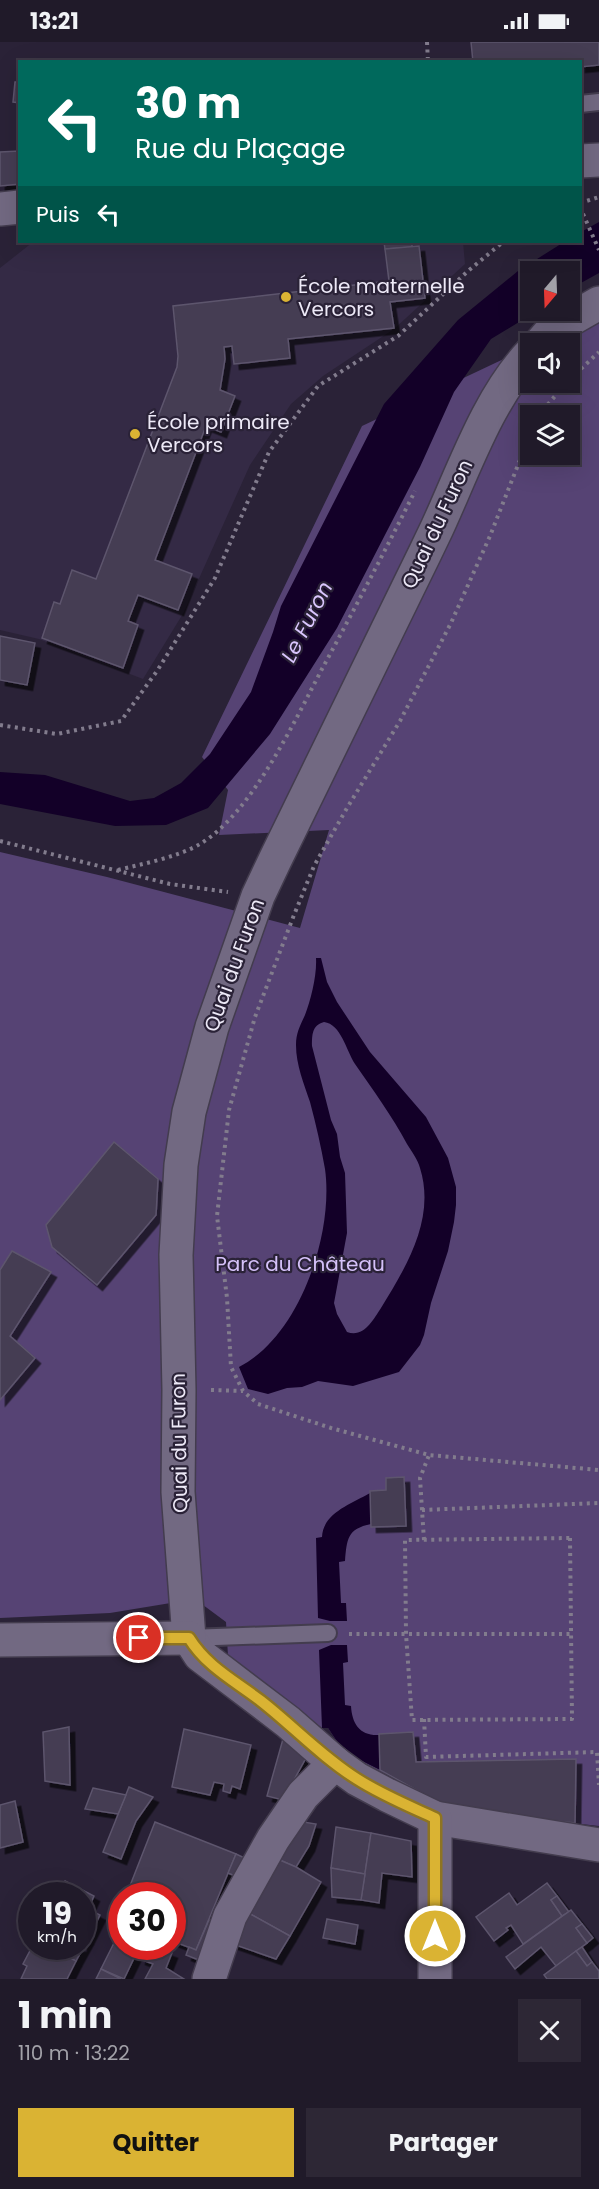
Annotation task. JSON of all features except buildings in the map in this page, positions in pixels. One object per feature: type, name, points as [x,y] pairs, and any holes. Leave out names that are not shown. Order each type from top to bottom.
[{"type":"street","points":[[582,161],[599,160]]},
{"type":"street","points":[[0,209],[18,207]]},
{"type":"street","points":[[549,333],[599,303]]},
{"type":"street","name":"Quai du Furon","points":[[189,1638],[178,1492],[179,1390],[176,1255],[181,1165],[198,1071],[258,896],[438,525],[466,461],[520,365]]},
{"type":"street","points":[[0,1640],[189,1638],[200,1655],[288,1722],[335,1763],[357,1779],[387,1795],[435,1818],[599,1845]]},
{"type":"street","points":[[209,1979],[230,1916],[273,1839],[303,1795],[335,1763]]},
{"type":"street","points":[[435,1818],[435,1979]]},
{"type":"lane","points":[[582,104],[599,102]]},
{"type":"lane","points":[[189,1638],[328,1634]]},
{"type":"path","points":[[427,42],[428,60]]},
{"type":"path","points":[[582,206],[599,198]]},
{"type":"path","points":[[582,208],[599,250]]},
{"type":"path","points":[[0,725],[57,734],[121,721],[157,671],[215,578],[269,452],[318,386],[398,336],[502,243]]},
{"type":"path","points":[[580,370],[599,352]]},
{"type":"path","points":[[547,405],[558,393]]},
{"type":"path","points":[[520,460],[452,623],[400,721],[314,866],[255,1017],[229,1110],[217,1216],[227,1298],[231,1367],[243,1390],[258,1404],[331,1428],[429,1455],[599,1470]]},
{"type":"path","points":[[117,870],[159,859],[200,844],[231,819],[251,793],[290,730],[420,481]]},
{"type":"path","points":[[0,841],[170,884],[258,896]]},
{"type":"path","points":[[203,1390],[243,1390]]},
{"type":"path","points":[[424,1540],[420,1478],[429,1455]]},
{"type":"path","points":[[422,1510],[599,1503]]},
{"type":"path","points":[[570,1538],[571,1634],[572,1719],[412,1720],[406,1634],[405,1540],[570,1538]]},
{"type":"path","points":[[328,1634],[571,1634]]},
{"type":"path","points":[[423,1719],[426,1757],[597,1752],[599,1785]]},
{"type":"shaded area","name":"École primaire Vercors","points":[[32,243],[463,243],[465,264],[394,329],[323,376],[291,404],[250,465],[184,612],[143,679],[39,639],[0,630],[0,268]]},
{"type":"green space","name":"Parc du Château","points":[[599,315],[599,1826],[483,1813],[445,1806],[344,1752],[328,1728],[322,1728],[228,1656],[226,1622],[195,1599],[110,1613],[0,1618],[0,852],[107,877],[300,928],[329,830],[219,835],[228,790],[202,757],[362,426],[520,351],[520,393],[580,393],[580,333],[558,333]]},
{"type":"water","points":[[599,222],[599,273],[580,283],[580,261],[534,261],[562,243],[582,243],[582,231]]},
{"type":"water","name":"Le Furon","points":[[520,270],[521,321],[491,339],[454,392],[420,467],[337,628],[270,734],[208,808],[166,825],[115,826],[0,804],[0,772],[45,775],[130,801],[154,798],[181,783],[210,754],[251,692],[281,606],[384,404],[458,320]]},
{"type":"water","points":[[316,958],[321,958],[327,982],[337,1002],[370,1052],[426,1117],[448,1158],[456,1187],[456,1205],[448,1251],[431,1303],[424,1335],[420,1345],[399,1372],[353,1386],[318,1381],[268,1394],[248,1389],[239,1367],[261,1352],[279,1332],[295,1308],[318,1252],[324,1223],[325,1169],[296,1052],[298,1033],[315,979]],"holes":[[[324,1022],[339,1032],[355,1064],[415,1156],[424,1187],[421,1224],[409,1259],[371,1322],[363,1330],[353,1333],[347,1332],[334,1303],[347,1233],[345,1173],[337,1134],[331,1120],[312,1046],[313,1034],[317,1025]]]},
{"type":"water","points":[[370,1493],[371,1524],[353,1532],[348,1541],[345,1561],[339,1562],[341,1603],[346,1603],[347,1621],[318,1618],[316,1538],[322,1537],[327,1522],[339,1510]]},
{"type":"water","points":[[331,1645],[347,1645],[348,1662],[343,1663],[345,1705],[351,1706],[358,1728],[372,1735],[379,1735],[380,1770],[344,1752],[328,1728],[322,1728],[319,1650]]},
{"type":"place","name":"École maternelle Vercors","points":[[286,297]]},
{"type":"place","name":"École primaire Vercors","points":[[135,434]]},
{"type":"route","points":[[139,1638],[189,1638],[200,1655],[288,1722],[335,1763],[357,1779],[435,1818],[435,1936]]}]
